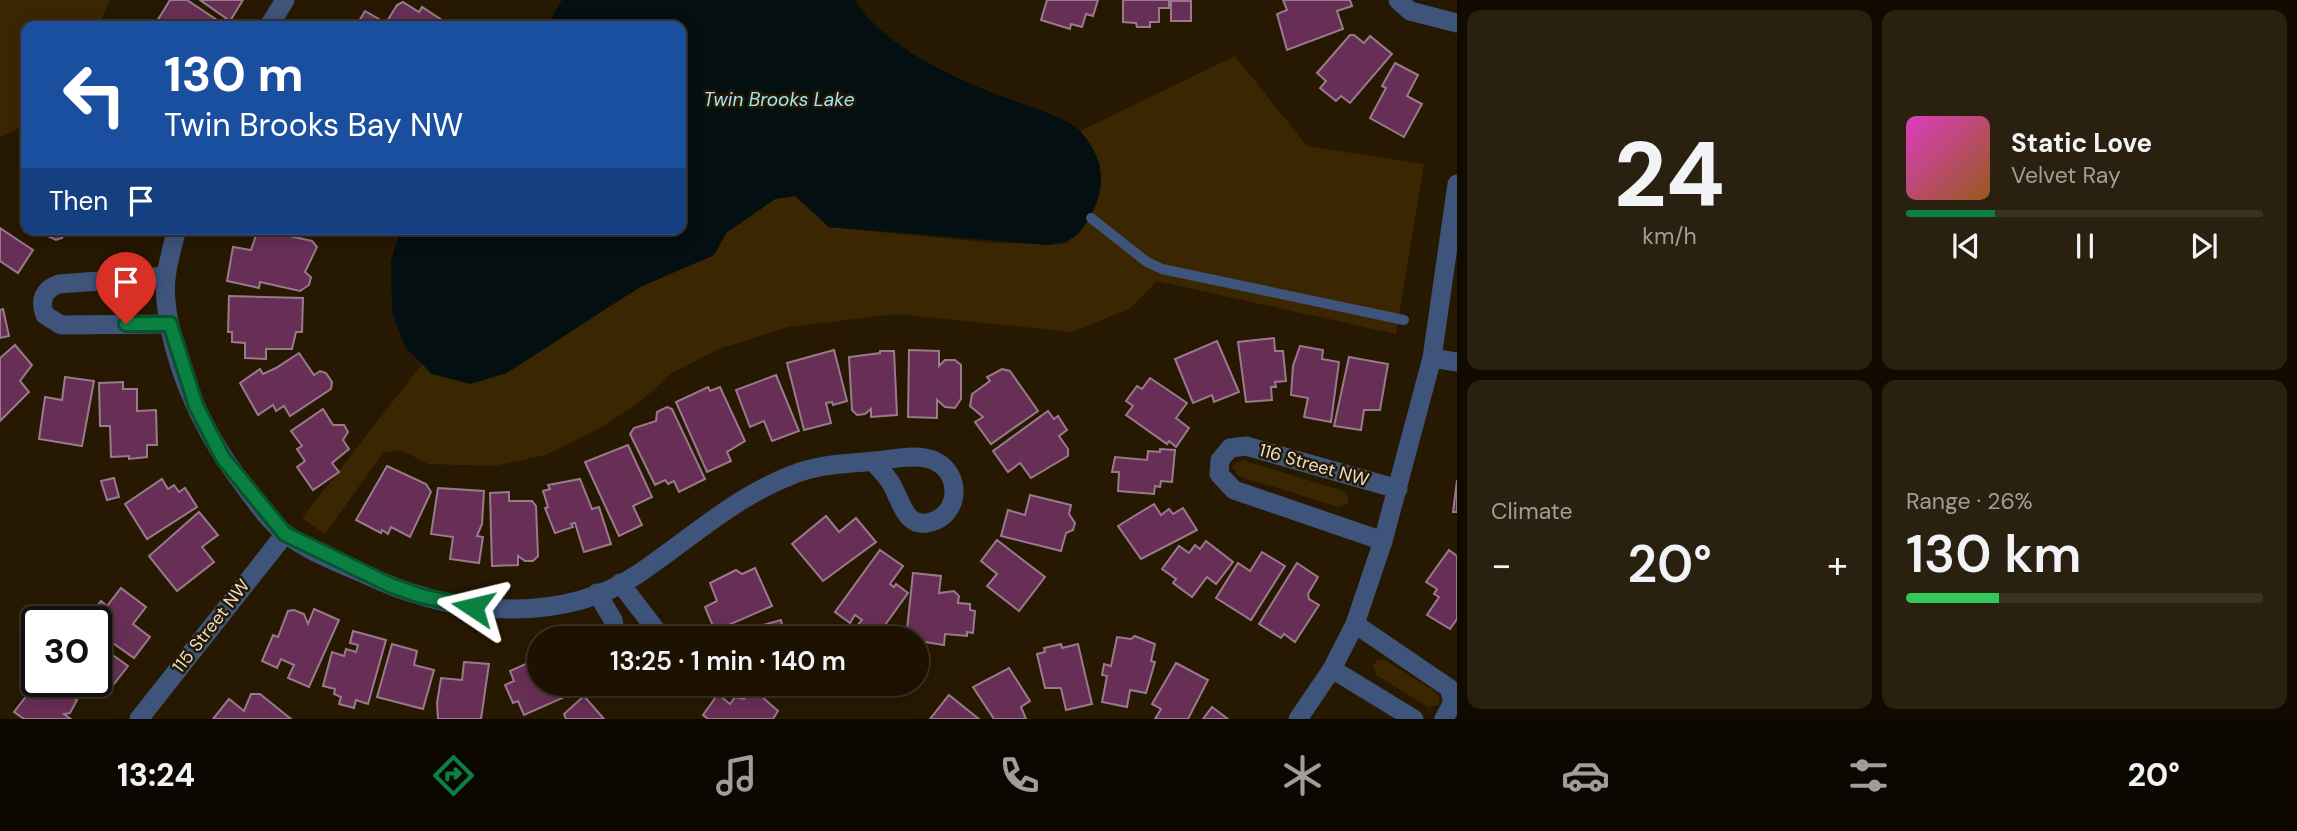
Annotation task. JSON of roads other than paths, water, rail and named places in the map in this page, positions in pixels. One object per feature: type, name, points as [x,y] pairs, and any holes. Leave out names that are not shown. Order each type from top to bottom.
[{"type":"street","points":[[272,21],[285,0]]},
{"type":"street","points":[[1398,0],[1410,11],[1457,23]]},
{"type":"street","points":[[1298,719],[1332,668],[1355,624],[1383,541],[1432,358],[1457,184]]},
{"type":"street","points":[[176,235],[166,276],[170,324],[196,406],[223,458],[285,534],[390,585],[454,604],[492,609],[527,608],[597,593],[635,576],[729,508],[766,486],[814,467],[873,461]]},
{"type":"street","points":[[166,276],[59,284],[47,290],[42,302],[45,315],[61,325],[170,324]]},
{"type":"street","points":[[1432,358],[1457,362]]},
{"type":"street","name":"116 Street NW","points":[[1383,541],[1234,491],[1219,474],[1220,460],[1230,448],[1246,446],[1398,489]]},
{"type":"street","name":"115 Street NW","points":[[139,719],[285,534]]},
{"type":"street","points":[[620,583],[653,626]]},
{"type":"street","points":[[597,593],[614,626]]},
{"type":"street","points":[[1355,624],[1448,688],[1452,702],[1444,719]]},
{"type":"street","points":[[1332,668],[1414,719]]},
{"type":"lane","points":[[1091,218],[1147,262],[1162,269],[1404,320]]},
{"type":"water","name":"Twin Brooks Lake","points":[[562,0],[854,0],[868,18],[903,48],[945,72],[1047,113],[1081,132],[1095,152],[1101,172],[1096,204],[1079,233],[1069,240],[1047,245],[829,227],[795,196],[775,199],[726,233],[714,255],[640,287],[507,373],[470,384],[432,374],[405,347],[392,312],[391,261],[399,235],[686,235],[686,21],[550,21]]}]
